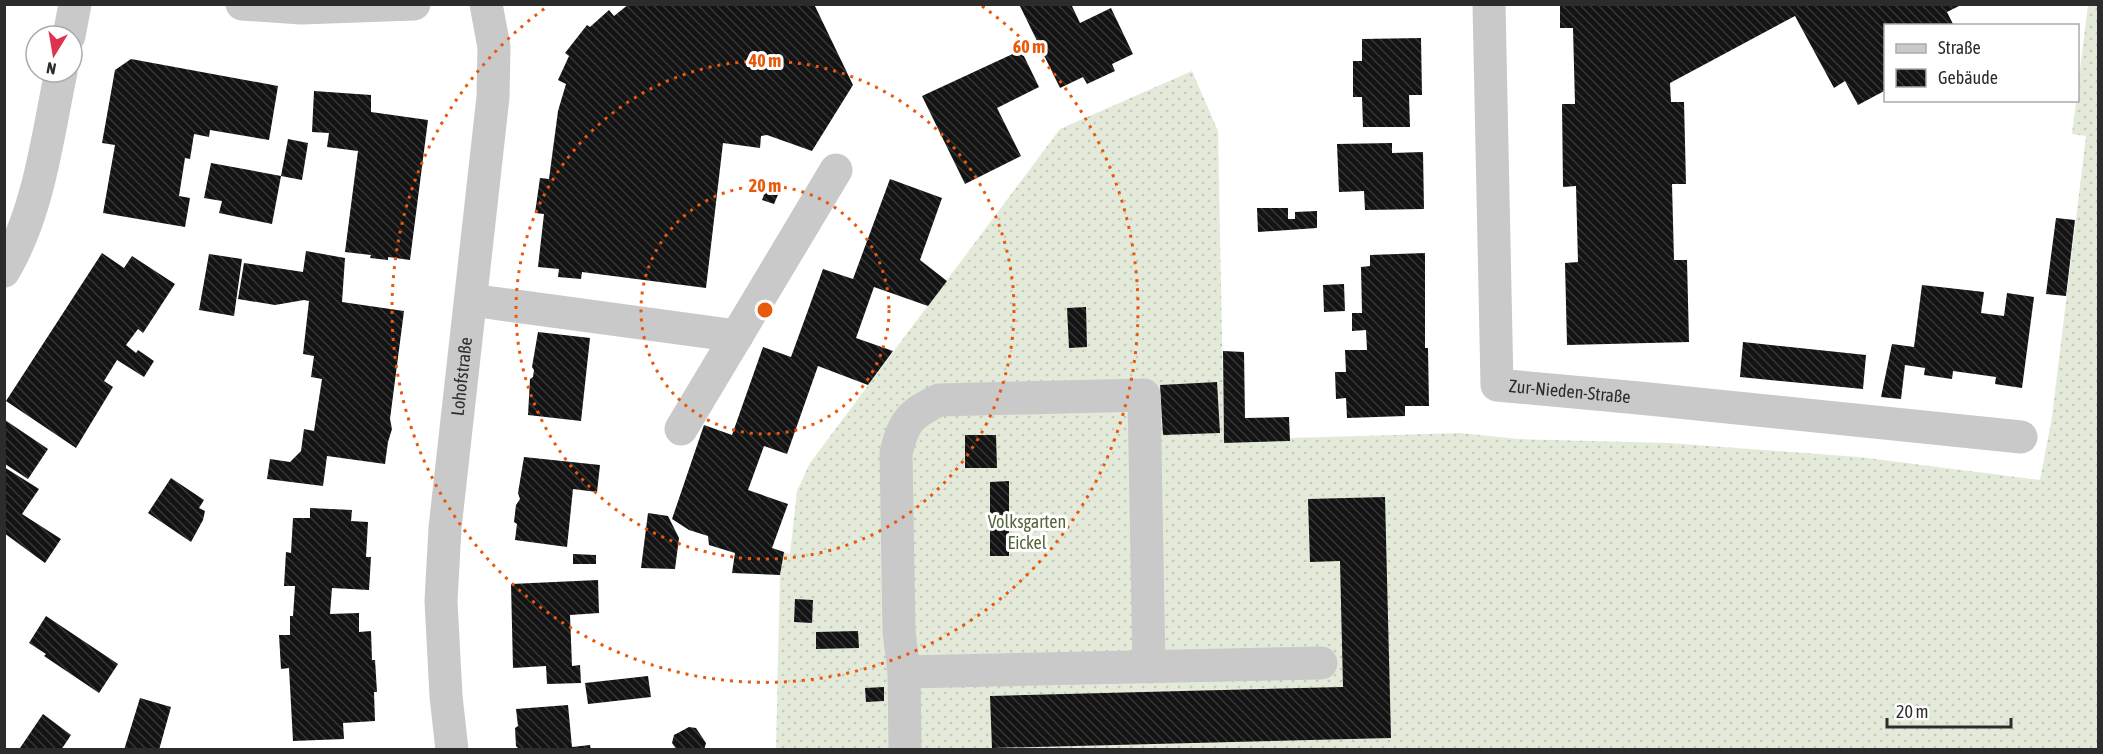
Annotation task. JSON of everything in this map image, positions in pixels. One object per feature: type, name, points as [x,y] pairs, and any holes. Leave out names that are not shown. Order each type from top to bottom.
[{"type":"street","points":[[71,24],[75,4]]},
{"type":"street","points":[[242,4],[301,8],[414,4]]},
{"type":"street","name":"Lohofstraße","points":[[452,750],[446,696],[441,601],[445,528],[493,97],[494,46],[486,4]]},
{"type":"street","name":"Zur-Nieden-Straße","points":[[1489,4],[1497,386],[1639,398],[2021,437]]},
{"type":"street","points":[[4,271],[15,253],[32,212],[59,84]]},
{"type":"street","points":[[681,429],[836,170]]},
{"type":"street","points":[[471,300],[736,336]]},
{"type":"street","points":[[905,750],[904,672],[899,631],[896,453],[902,429],[918,410],[939,400],[1144,395],[1149,667]]},
{"type":"street","points":[[904,672],[1321,663]]},
{"type":"green space","name":"Volksgarten Eickel","points":[[2088,5],[2098,5],[2098,749],[776,750],[780,575],[784,552],[790,554],[797,491],[810,463],[1060,129],[1192,71],[1218,131],[1224,443],[1289,441],[1290,438],[1460,433],[1519,439],[1669,443],[1859,457],[2040,480],[2052,417],[2086,136],[2072,134],[2076,102],[2079,102],[2079,78]]},
{"type":"building","points":[[629,4],[814,4],[853,85],[812,151],[767,135],[761,136],[760,148],[723,143],[706,288],[582,272],[581,279],[558,277],[559,269],[538,267],[544,214],[535,213],[540,178],[549,179],[558,111],[566,84],[558,80],[569,56],[565,53],[587,25],[590,27],[609,10],[614,16]]},
{"type":"building","points":[[1019,4],[1071,4],[1080,23],[1111,8],[1133,54],[1112,64],[1115,71],[1087,84],[1083,77],[1060,88]]},
{"type":"building","points":[[1560,4],[1958,4],[1959,6],[1947,12],[1953,24],[1884,24],[1884,91],[1858,105],[1845,81],[1834,88],[1795,16],[1670,83],[1671,102],[1684,102],[1686,184],[1672,184],[1674,260],[1687,260],[1689,342],[1567,345],[1565,263],[1578,262],[1576,186],[1563,187],[1562,104],[1575,104],[1573,28],[1560,28]]},
{"type":"building","points":[[1421,38],[1422,95],[1409,95],[1410,127],[1363,127],[1362,97],[1353,97],[1353,61],[1362,61],[1362,39]]},
{"type":"building","points":[[1021,50],[1039,87],[997,108],[1021,156],[965,184],[922,96]]},
{"type":"building","points":[[131,59],[278,86],[269,140],[210,130],[209,137],[194,134],[190,159],[185,158],[179,196],[190,198],[185,227],[103,213],[115,145],[102,143],[115,70]]},
{"type":"building","points":[[314,91],[371,95],[371,112],[428,120],[410,260],[388,257],[388,260],[370,258],[371,255],[345,252],[358,151],[327,147],[329,133],[312,132]]},
{"type":"building","points":[[288,139],[308,143],[302,180],[281,176]]},
{"type":"building","points":[[1392,143],[1392,153],[1423,152],[1424,209],[1365,210],[1364,191],[1339,192],[1337,144]]},
{"type":"building","points":[[211,163],[281,176],[272,224],[219,213],[222,201],[204,198]]},
{"type":"building","points":[[890,179],[942,198],[920,260],[947,281],[928,306],[874,287],[856,338],[893,351],[868,385],[818,366],[787,454],[764,446],[748,490],[788,504],[772,548],[784,552],[780,575],[732,573],[735,553],[709,545],[708,536],[689,530],[672,519],[704,425],[732,435],[763,347],[791,357],[823,269],[853,279]]},
{"type":"building","points":[[768,184],[780,190],[774,204],[762,200]]},
{"type":"building","points":[[1257,208],[1288,208],[1288,219],[1295,219],[1295,212],[1317,211],[1317,228],[1258,232]]},
{"type":"building","points":[[2056,218],[2075,220],[2066,296],[2046,294]]},
{"type":"building","points":[[306,251],[345,258],[342,302],[404,311],[390,419],[392,429],[385,464],[327,456],[323,486],[267,479],[270,459],[290,462],[301,451],[304,429],[314,431],[322,379],[311,377],[314,356],[303,354],[309,301],[275,305],[238,299],[244,263],[303,272]]},
{"type":"building","points":[[102,253],[124,268],[132,256],[175,284],[143,333],[138,329],[126,345],[136,353],[138,350],[154,361],[144,377],[117,360],[104,381],[113,387],[76,448],[6,401]]},
{"type":"building","points":[[1425,253],[1425,348],[1428,348],[1429,406],[1405,406],[1405,416],[1347,418],[1346,398],[1336,399],[1335,372],[1346,372],[1345,350],[1367,350],[1366,330],[1352,331],[1352,313],[1362,313],[1361,267],[1370,266],[1370,255]]},
{"type":"building","points":[[209,254],[242,259],[234,316],[199,310]]},
{"type":"building","points":[[1344,284],[1345,311],[1324,312],[1323,285]]},
{"type":"building","points":[[1922,285],[1984,292],[1981,313],[2004,316],[2007,293],[2034,297],[2022,388],[1995,384],[1996,377],[1953,371],[1952,379],[1924,375],[1925,368],[1905,365],[1901,399],[1881,397],[1892,344],[1914,347]]},
{"type":"building","points":[[1086,307],[1087,347],[1069,348],[1067,308]]},
{"type":"building","points":[[538,332],[590,338],[581,421],[528,415],[530,379],[533,377],[532,367]]},
{"type":"building","points":[[1743,342],[1866,355],[1863,389],[1740,377]]},
{"type":"building","points":[[1223,351],[1244,352],[1245,418],[1289,417],[1290,441],[1224,443]]},
{"type":"building","points":[[1217,382],[1220,433],[1163,435],[1160,385]]},
{"type":"building","points":[[5,420],[48,449],[28,479],[5,464]]},
{"type":"building","points":[[965,435],[996,435],[997,468],[965,468]]},
{"type":"building","points":[[524,457],[600,465],[597,492],[573,489],[567,547],[515,540],[517,524],[514,522],[516,505],[520,499],[518,493]]},
{"type":"building","points":[[4,467],[39,489],[22,514],[61,539],[45,563],[4,533]]},
{"type":"building","points":[[171,478],[204,500],[199,508],[205,511],[203,520],[191,542],[148,513]]},
{"type":"building","points":[[1009,481],[1009,556],[990,556],[990,482]]},
{"type":"building","points":[[1385,497],[1391,738],[992,748],[990,696],[1343,687],[1340,561],[1310,562],[1308,499]]},
{"type":"building","points":[[310,508],[352,510],[351,521],[368,522],[366,557],[371,557],[369,590],[332,588],[330,614],[359,613],[359,632],[371,631],[372,660],[375,660],[377,692],[374,692],[375,721],[343,723],[344,739],[293,741],[289,668],[281,669],[279,635],[290,635],[290,616],[293,616],[295,586],[284,586],[286,552],[291,553],[293,518],[310,518]]},
{"type":"building","points":[[648,513],[668,516],[679,538],[675,569],[641,568]]},
{"type":"building","points":[[573,554],[596,555],[596,564],[573,564]]},
{"type":"building","points":[[598,580],[599,613],[570,615],[572,666],[580,665],[581,683],[547,684],[546,666],[513,668],[511,584]]},
{"type":"building","points":[[795,599],[813,600],[812,623],[794,622]]},
{"type":"building","points":[[46,616],[118,664],[99,693],[44,656],[46,654],[29,643]]},
{"type":"building","points":[[858,631],[859,648],[816,649],[816,632]]},
{"type":"building","points":[[648,676],[651,697],[588,704],[585,683]]},
{"type":"building","points":[[884,687],[884,701],[866,702],[865,688]]},
{"type":"building","points":[[140,698],[171,707],[159,750],[124,750]]},
{"type":"building","points":[[568,705],[572,747],[590,745],[591,750],[520,750],[516,746],[515,728],[518,726],[516,709]]},
{"type":"building","points":[[43,714],[71,735],[61,750],[22,750],[20,748]]},
{"type":"building","points":[[689,727],[696,728],[706,743],[704,750],[677,750],[672,743],[674,735]]}]
